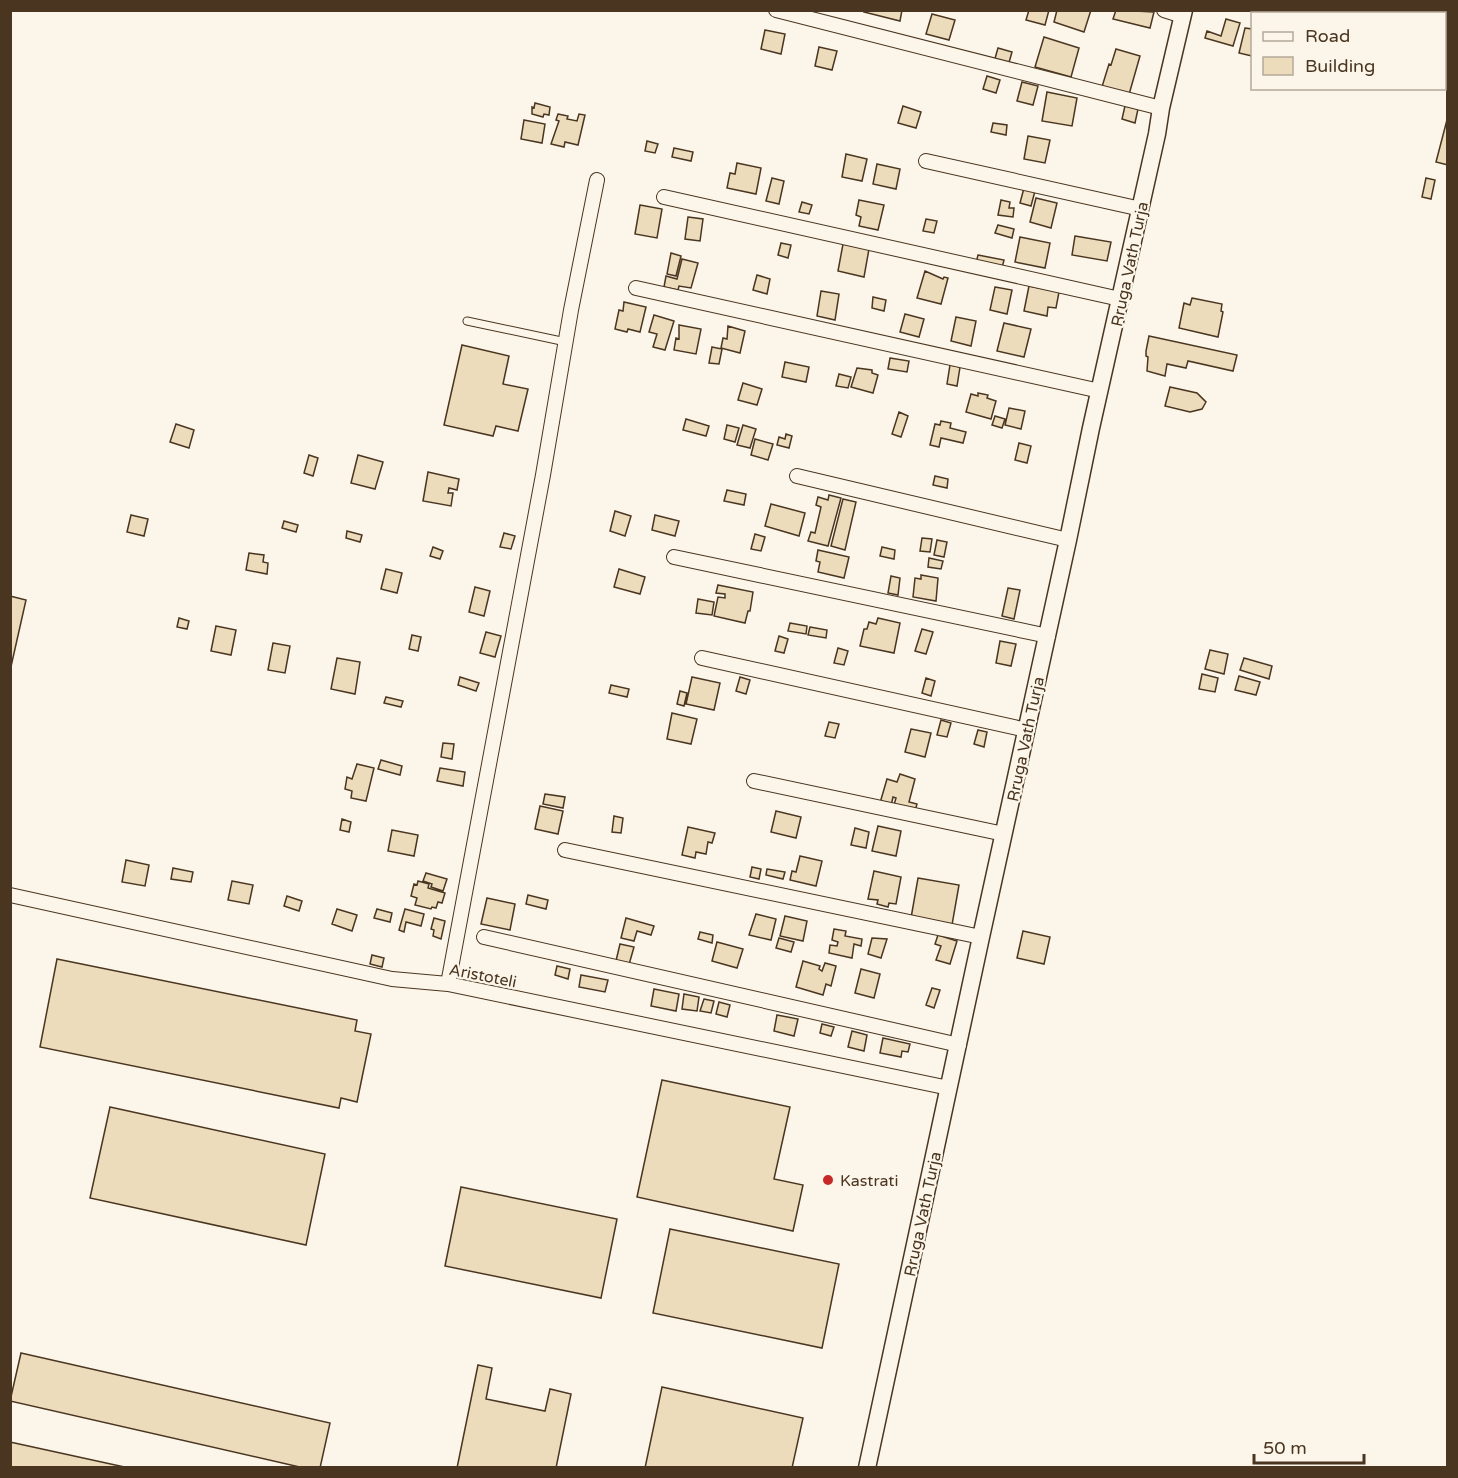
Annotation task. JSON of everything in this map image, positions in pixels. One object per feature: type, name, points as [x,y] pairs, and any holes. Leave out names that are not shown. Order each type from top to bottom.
[{"type":"street","points":[[776,10],[1161,108]]},
{"type":"street","points":[[1164,10],[1184,13]]},
{"type":"street","name":"Rruga Vath Turja","points":[[867,1467],[1141,209],[1161,108],[1184,13]]},
{"type":"street","points":[[926,161],[1141,209]]},
{"type":"street","points":[[448,984],[597,180]]},
{"type":"street","points":[[664,197],[1120,299]]},
{"type":"street","points":[[636,288],[1100,391]]},
{"type":"street","points":[[797,476],[1068,540]]},
{"type":"street","points":[[674,557],[1048,636]]},
{"type":"street","points":[[702,658],[1027,730]]},
{"type":"street","points":[[754,781],[1004,834]]},
{"type":"street","points":[[565,850],[981,937]]},
{"type":"street","name":"Aristoteli","points":[[10,895],[392,979],[448,984],[949,1088]]},
{"type":"street","points":[[484,937],[958,1045]]},
{"type":"lane","points":[[467,321],[566,342]]},
{"type":"building","points":[[865,10],[902,10],[900,21],[864,12]]},
{"type":"building","points":[[1029,10],[1049,10],[1045,25],[1026,20]]},
{"type":"building","points":[[1057,10],[1091,10],[1084,32],[1054,22]]},
{"type":"building","points":[[1116,10],[1154,12],[1150,28],[1113,19]]},
{"type":"building","points":[[932,14],[955,20],[949,40],[926,34]]},
{"type":"building","points":[[1226,19],[1240,23],[1233,46],[1205,38],[1207,31],[1221,36]]},
{"type":"building","points":[[1245,28],[1251,29],[1251,56],[1239,53]]},
{"type":"building","points":[[765,30],[785,34],[781,54],[761,49]]},
{"type":"building","points":[[1044,37],[1079,48],[1071,77],[1035,67]]},
{"type":"building","points":[[819,47],[837,51],[832,70],[815,66]]},
{"type":"building","points":[[998,48],[1012,52],[1008,66],[994,62]]},
{"type":"building","points":[[1116,49],[1140,56],[1128,98],[1101,90]]},
{"type":"building","points":[[987,76],[1000,80],[996,93],[983,89]]},
{"type":"building","points":[[1022,82],[1038,86],[1033,105],[1017,101]]},
{"type":"building","points":[[1047,92],[1077,98],[1072,126],[1042,121]]},
{"type":"building","points":[[535,103],[550,107],[549,115],[544,114],[543,117],[532,114],[532,107],[534,108]]},
{"type":"building","points":[[903,106],[921,112],[916,128],[898,123]]},
{"type":"building","points":[[1125,106],[1138,109],[1135,123],[1122,119]]},
{"type":"building","points":[[558,114],[577,121],[579,114],[585,115],[578,145],[565,142],[564,147],[551,144],[559,121],[556,120]]},
{"type":"building","points":[[1448,116],[1448,165],[1436,162]]},
{"type":"building","points":[[524,120],[545,124],[542,143],[521,139]]},
{"type":"building","points":[[993,123],[1007,125],[1006,135],[991,132]]},
{"type":"building","points":[[1028,136],[1050,140],[1045,163],[1024,159]]},
{"type":"building","points":[[647,141],[658,144],[655,153],[645,151]]},
{"type":"building","points":[[674,148],[693,152],[691,161],[672,157]]},
{"type":"building","points":[[846,154],[867,159],[862,181],[842,177]]},
{"type":"building","points":[[737,163],[761,168],[756,194],[727,188],[730,173],[735,174]]},
{"type":"building","points":[[877,164],[900,169],[896,189],[873,184]]},
{"type":"building","points":[[772,178],[784,181],[779,204],[766,201]]},
{"type":"building","points":[[1426,178],[1435,180],[1431,199],[1422,197]]},
{"type":"building","points":[[1024,188],[1035,191],[1031,206],[1020,203]]},
{"type":"building","points":[[1036,198],[1057,203],[1051,228],[1030,222]]},
{"type":"building","points":[[859,200],[884,205],[878,230],[859,226],[861,217],[856,215]]},
{"type":"building","points":[[1001,200],[1010,202],[1009,208],[1014,208],[1013,217],[998,215]]},
{"type":"building","points":[[802,202],[812,205],[809,214],[799,212]]},
{"type":"building","points":[[640,205],[662,209],[657,238],[635,234]]},
{"type":"building","points":[[688,217],[703,219],[700,241],[685,239]]},
{"type":"building","points":[[926,219],[937,221],[934,233],[923,231]]},
{"type":"building","points":[[998,225],[1014,229],[1012,238],[995,233]]},
{"type":"building","points":[[1075,236],[1111,242],[1107,261],[1072,255]]},
{"type":"building","points":[[1020,237],[1050,243],[1045,268],[1015,262]]},
{"type":"building","points":[[781,243],[791,245],[788,258],[778,255]]},
{"type":"building","points":[[843,244],[869,249],[864,277],[838,271]]},
{"type":"building","points":[[671,253],[681,256],[676,276],[667,274]]},
{"type":"building","points":[[978,255],[1004,260],[1002,268],[976,263]]},
{"type":"building","points":[[682,259],[698,263],[691,288],[679,286],[678,290],[664,287],[666,276],[677,279]]},
{"type":"building","points":[[925,271],[943,279],[948,278],[941,304],[917,298]]},
{"type":"building","points":[[757,275],[770,279],[767,294],[753,290]]},
{"type":"building","points":[[1029,286],[1059,292],[1056,308],[1048,307],[1047,316],[1024,311]]},
{"type":"building","points":[[995,287],[1012,290],[1007,314],[990,310]]},
{"type":"building","points":[[821,291],[839,294],[835,320],[817,316]]},
{"type":"building","points":[[873,297],[886,300],[884,311],[872,308]]},
{"type":"building","points":[[1192,298],[1222,304],[1221,311],[1223,312],[1218,337],[1179,328],[1184,303],[1190,305]]},
{"type":"building","points":[[624,302],[646,307],[640,332],[615,329],[619,310],[623,311]]},
{"type":"building","points":[[905,314],[924,319],[919,337],[900,332]]},
{"type":"building","points":[[654,315],[674,321],[665,350],[653,347],[657,334],[649,332]]},
{"type":"building","points":[[956,317],[976,321],[971,346],[951,341]]},
{"type":"building","points":[[1004,323],[1031,329],[1024,357],[997,351]]},
{"type":"building","points":[[679,325],[701,329],[696,354],[674,350],[676,338],[679,339]]},
{"type":"building","points":[[728,326],[745,331],[740,353],[721,348],[723,338],[727,339]]},
{"type":"building","points":[[1149,336],[1237,355],[1233,371],[1188,361],[1186,368],[1167,364],[1165,376],[1147,371],[1146,351]]},
{"type":"building","points":[[462,345],[509,356],[503,384],[528,389],[518,431],[496,426],[493,436],[444,425]]},
{"type":"building","points":[[712,347],[722,349],[719,364],[709,363]]},
{"type":"building","points":[[890,358],[909,361],[907,372],[888,369]]},
{"type":"building","points":[[785,362],[809,367],[806,382],[782,377]]},
{"type":"building","points":[[950,365],[960,367],[957,386],[947,384]]},
{"type":"building","points":[[857,368],[872,370],[872,373],[878,375],[873,393],[851,387]]},
{"type":"building","points":[[839,374],[851,377],[848,388],[836,386]]},
{"type":"building","points":[[743,383],[762,389],[757,405],[738,400]]},
{"type":"building","points":[[1170,387],[1197,393],[1206,402],[1202,409],[1190,412],[1165,406]]},
{"type":"building","points":[[978,393],[988,395],[987,398],[996,401],[991,419],[966,412],[971,394],[978,396]]},
{"type":"building","points":[[1009,408],[1025,411],[1021,429],[1005,425]]},
{"type":"building","points":[[899,412],[908,416],[901,437],[892,434]]},
{"type":"building","points":[[995,416],[1005,419],[1002,428],[992,425]]},
{"type":"building","points":[[686,419],[709,426],[706,436],[683,430]]},
{"type":"building","points":[[941,421],[951,423],[950,428],[966,432],[963,443],[941,438],[939,447],[930,445],[935,424],[940,425]]},
{"type":"building","points":[[176,424],[194,430],[189,448],[170,442]]},
{"type":"building","points":[[727,425],[739,428],[735,442],[724,439]]},
{"type":"building","points":[[743,425],[756,429],[750,448],[737,445]]},
{"type":"building","points":[[786,434],[792,436],[789,448],[777,445],[779,437],[785,439]]},
{"type":"building","points":[[755,439],[773,444],[768,460],[751,455]]},
{"type":"building","points":[[1019,443],[1031,446],[1027,463],[1015,460]]},
{"type":"building","points":[[309,455],[318,458],[313,476],[304,473]]},
{"type":"building","points":[[358,455],[383,462],[375,489],[351,483]]},
{"type":"building","points":[[428,472],[459,479],[457,490],[449,488],[448,493],[453,493],[451,506],[423,501]]},
{"type":"building","points":[[935,476],[948,479],[947,488],[933,485]]},
{"type":"building","points":[[727,490],[746,494],[744,505],[724,501]]},
{"type":"building","points":[[829,495],[841,498],[828,546],[808,541],[811,532],[815,533],[821,507],[816,505],[818,497],[828,500]]},
{"type":"building","points":[[843,499],[856,502],[845,550],[831,546]]},
{"type":"building","points":[[771,504],[805,513],[799,536],[765,526]]},
{"type":"building","points":[[615,511],[631,516],[625,536],[610,531]]},
{"type":"building","points":[[131,515],[148,519],[144,536],[127,532]]},
{"type":"building","points":[[655,515],[679,521],[675,536],[652,530]]},
{"type":"building","points":[[284,521],[298,525],[296,532],[282,528]]},
{"type":"building","points":[[347,531],[362,535],[360,542],[346,538]]},
{"type":"building","points":[[504,533],[515,536],[511,549],[500,547]]},
{"type":"building","points":[[755,534],[765,537],[761,551],[751,549]]},
{"type":"building","points":[[922,538],[932,539],[930,552],[920,551]]},
{"type":"building","points":[[937,540],[947,542],[944,557],[934,555]]},
{"type":"building","points":[[433,547],[443,551],[440,559],[430,556]]},
{"type":"building","points":[[882,547],[895,550],[894,559],[880,556]]},
{"type":"building","points":[[818,550],[849,557],[844,578],[818,572],[820,562],[816,561]]},
{"type":"building","points":[[249,553],[264,555],[263,562],[268,563],[267,574],[246,570]]},
{"type":"building","points":[[929,558],[943,561],[941,569],[928,567]]},
{"type":"building","points":[[386,569],[402,573],[397,593],[381,589]]},
{"type":"building","points":[[619,569],[645,577],[640,594],[614,587]]},
{"type":"building","points":[[921,575],[938,578],[936,601],[913,597],[915,578],[921,579]]},
{"type":"building","points":[[891,576],[900,578],[898,595],[888,593]]},
{"type":"building","points":[[718,585],[753,592],[750,611],[748,611],[745,623],[714,616],[718,597],[725,598],[725,594],[716,593]]},
{"type":"building","points":[[475,587],[490,591],[484,616],[469,612]]},
{"type":"building","points":[[1008,588],[1020,590],[1014,619],[1002,616]]},
{"type":"building","points":[[10,596],[26,600],[10,671]]},
{"type":"building","points":[[698,599],[714,602],[712,615],[696,613]]},
{"type":"building","points":[[179,618],[189,621],[187,629],[177,627]]},
{"type":"building","points":[[878,618],[900,623],[894,653],[860,646],[864,629],[867,629],[869,622],[876,624]]},
{"type":"building","points":[[790,623],[807,626],[806,634],[788,631]]},
{"type":"building","points":[[216,626],[236,630],[231,655],[211,651]]},
{"type":"building","points":[[810,627],[827,630],[826,638],[808,635]]},
{"type":"building","points":[[922,629],[933,632],[926,654],[915,651]]},
{"type":"building","points":[[486,632],[501,636],[495,657],[480,653]]},
{"type":"building","points":[[412,635],[421,637],[418,651],[409,649]]},
{"type":"building","points":[[779,636],[788,639],[784,653],[775,651]]},
{"type":"building","points":[[1000,641],[1016,644],[1011,666],[996,663]]},
{"type":"building","points":[[273,643],[290,646],[285,673],[268,670]]},
{"type":"building","points":[[838,648],[848,651],[844,665],[834,663]]},
{"type":"building","points":[[1210,650],[1228,654],[1224,674],[1205,669]]},
{"type":"building","points":[[337,658],[360,662],[355,694],[331,689]]},
{"type":"building","points":[[1244,658],[1272,666],[1269,679],[1240,670]]},
{"type":"building","points":[[1202,674],[1218,678],[1215,692],[1199,689]]},
{"type":"building","points":[[1239,676],[1260,682],[1256,695],[1235,690]]},
{"type":"building","points":[[460,677],[479,683],[476,691],[458,685]]},
{"type":"building","points":[[692,677],[720,683],[714,710],[686,704]]},
{"type":"building","points":[[740,677],[750,680],[746,694],[736,691]]},
{"type":"building","points":[[926,678],[935,681],[931,696],[922,693]]},
{"type":"building","points":[[611,685],[629,689],[627,697],[609,693]]},
{"type":"building","points":[[680,691],[687,693],[684,706],[677,704]]},
{"type":"building","points":[[386,697],[403,701],[401,707],[384,703]]},
{"type":"building","points":[[672,713],[697,719],[691,744],[667,739]]},
{"type":"building","points":[[941,720],[951,723],[947,737],[937,735]]},
{"type":"building","points":[[829,722],[839,724],[835,738],[825,736]]},
{"type":"building","points":[[911,729],[931,733],[925,757],[905,752]]},
{"type":"building","points":[[978,730],[987,732],[984,747],[974,744]]},
{"type":"building","points":[[443,743],[454,744],[452,759],[441,757]]},
{"type":"building","points":[[381,760],[402,766],[400,775],[378,769]]},
{"type":"building","points":[[357,764],[374,768],[366,801],[351,798],[352,791],[345,789],[347,777],[352,779]]},
{"type":"building","points":[[440,768],[465,772],[463,786],[437,781]]},
{"type":"building","points":[[900,774],[915,779],[909,802],[917,804],[915,811],[894,805],[896,798],[893,797],[891,806],[880,803],[887,779],[897,782]]},
{"type":"building","points":[[545,794],[565,797],[563,808],[543,804]]},
{"type":"building","points":[[540,806],[563,811],[558,834],[535,829]]},
{"type":"building","points":[[776,811],[801,817],[796,838],[771,832]]},
{"type":"building","points":[[614,816],[623,818],[621,833],[612,832]]},
{"type":"building","points":[[342,819],[351,822],[349,832],[340,830]]},
{"type":"building","points":[[878,826],[901,831],[896,856],[872,851]]},
{"type":"building","points":[[688,827],[715,833],[712,843],[708,842],[706,854],[696,852],[695,858],[682,855]]},
{"type":"building","points":[[855,828],[869,832],[866,848],[851,845]]},
{"type":"building","points":[[392,830],[418,835],[414,856],[388,851]]},
{"type":"building","points":[[800,856],[822,861],[816,886],[790,880],[792,871],[796,872]]},
{"type":"building","points":[[126,860],[149,865],[145,886],[122,882]]},
{"type":"building","points":[[752,867],[761,869],[759,879],[750,877]]},
{"type":"building","points":[[173,868],[193,872],[191,882],[171,879]]},
{"type":"building","points":[[767,869],[785,872],[783,879],[766,875]]},
{"type":"building","points":[[874,871],[901,877],[896,904],[889,903],[888,907],[877,904],[878,900],[868,899]]},
{"type":"building","points":[[426,873],[447,879],[443,891],[423,881]]},
{"type":"building","points":[[918,878],[959,885],[952,925],[911,918]]},
{"type":"building","points":[[232,881],[253,885],[249,904],[228,900]]},
{"type":"building","points":[[418,881],[429,884],[428,888],[445,893],[442,903],[438,902],[436,908],[431,909],[415,905],[417,898],[411,896],[414,884],[417,885]]},
{"type":"building","points":[[528,895],[548,900],[546,909],[526,904]]},
{"type":"building","points":[[287,896],[302,901],[299,911],[284,906]]},
{"type":"building","points":[[487,898],[515,904],[510,930],[481,924]]},
{"type":"building","points":[[337,909],[357,915],[352,931],[332,924]]},
{"type":"building","points":[[377,909],[392,913],[390,922],[374,918]]},
{"type":"building","points":[[405,909],[424,914],[421,926],[406,922],[404,932],[399,930]]},
{"type":"building","points":[[756,914],[776,919],[771,940],[749,935]]},
{"type":"building","points":[[785,916],[807,921],[803,941],[780,936]]},
{"type":"building","points":[[434,918],[445,921],[441,939],[433,936],[434,930],[431,929]]},
{"type":"building","points":[[626,918],[654,926],[651,935],[637,931],[634,941],[621,938]]},
{"type":"building","points":[[834,929],[846,931],[845,936],[862,939],[861,946],[854,944],[852,958],[829,953],[830,945],[837,946],[838,942],[832,940]]},
{"type":"building","points":[[1023,931],[1050,937],[1044,964],[1017,958]]},
{"type":"building","points":[[700,932],[713,935],[712,943],[698,939]]},
{"type":"building","points":[[938,935],[957,941],[950,964],[936,960],[941,946],[935,944]]},
{"type":"building","points":[[779,938],[794,942],[791,952],[776,948]]},
{"type":"building","points":[[872,938],[887,939],[881,958],[868,954]]},
{"type":"building","points":[[717,942],[743,949],[737,968],[712,961]]},
{"type":"building","points":[[620,944],[634,947],[628,968],[615,965]]},
{"type":"building","points":[[372,955],[384,958],[382,967],[370,964]]},
{"type":"building","points":[[57,959],[357,1020],[355,1031],[371,1034],[357,1102],[341,1098],[339,1108],[40,1047]]},
{"type":"building","points":[[803,961],[820,966],[819,969],[822,971],[825,963],[836,966],[831,986],[826,984],[823,995],[796,987]]},
{"type":"building","points":[[557,966],[570,969],[568,979],[555,975]]},
{"type":"building","points":[[861,969],[880,974],[874,998],[855,993]]},
{"type":"building","points":[[581,975],[608,980],[605,992],[579,987]]},
{"type":"building","points":[[932,988],[940,990],[934,1008],[926,1005]]},
{"type":"building","points":[[654,989],[679,994],[676,1011],[651,1006]]},
{"type":"building","points":[[684,994],[699,997],[697,1011],[682,1009]]},
{"type":"building","points":[[704,999],[714,1001],[711,1013],[700,1011]]},
{"type":"building","points":[[719,1002],[730,1005],[727,1017],[716,1014]]},
{"type":"building","points":[[777,1015],[798,1019],[794,1036],[774,1031]]},
{"type":"building","points":[[822,1024],[834,1027],[831,1036],[820,1033]]},
{"type":"building","points":[[852,1031],[867,1035],[864,1051],[848,1047]]},
{"type":"building","points":[[883,1038],[910,1044],[908,1052],[902,1051],[901,1057],[880,1053]]},
{"type":"building","points":[[662,1080],[790,1107],[774,1179],[803,1185],[793,1231],[637,1197]]},
{"type":"building","points":[[110,1107],[325,1154],[306,1245],[90,1198]]},
{"type":"building","points":[[461,1187],[617,1219],[601,1298],[445,1266]]},
{"type":"building","points":[[670,1229],[839,1264],[822,1348],[653,1313]]},
{"type":"building","points":[[21,1353],[330,1423],[320,1468],[304,1468],[10,1401]]},
{"type":"building","points":[[478,1365],[492,1368],[486,1399],[545,1411],[550,1389],[571,1394],[556,1468],[457,1468]]},
{"type":"building","points":[[662,1387],[803,1418],[792,1468],[645,1468]]},
{"type":"building","points":[[10,1442],[129,1468],[10,1468]]},
{"type":"place","name":"Kastrati","points":[[828,1180]]}]
